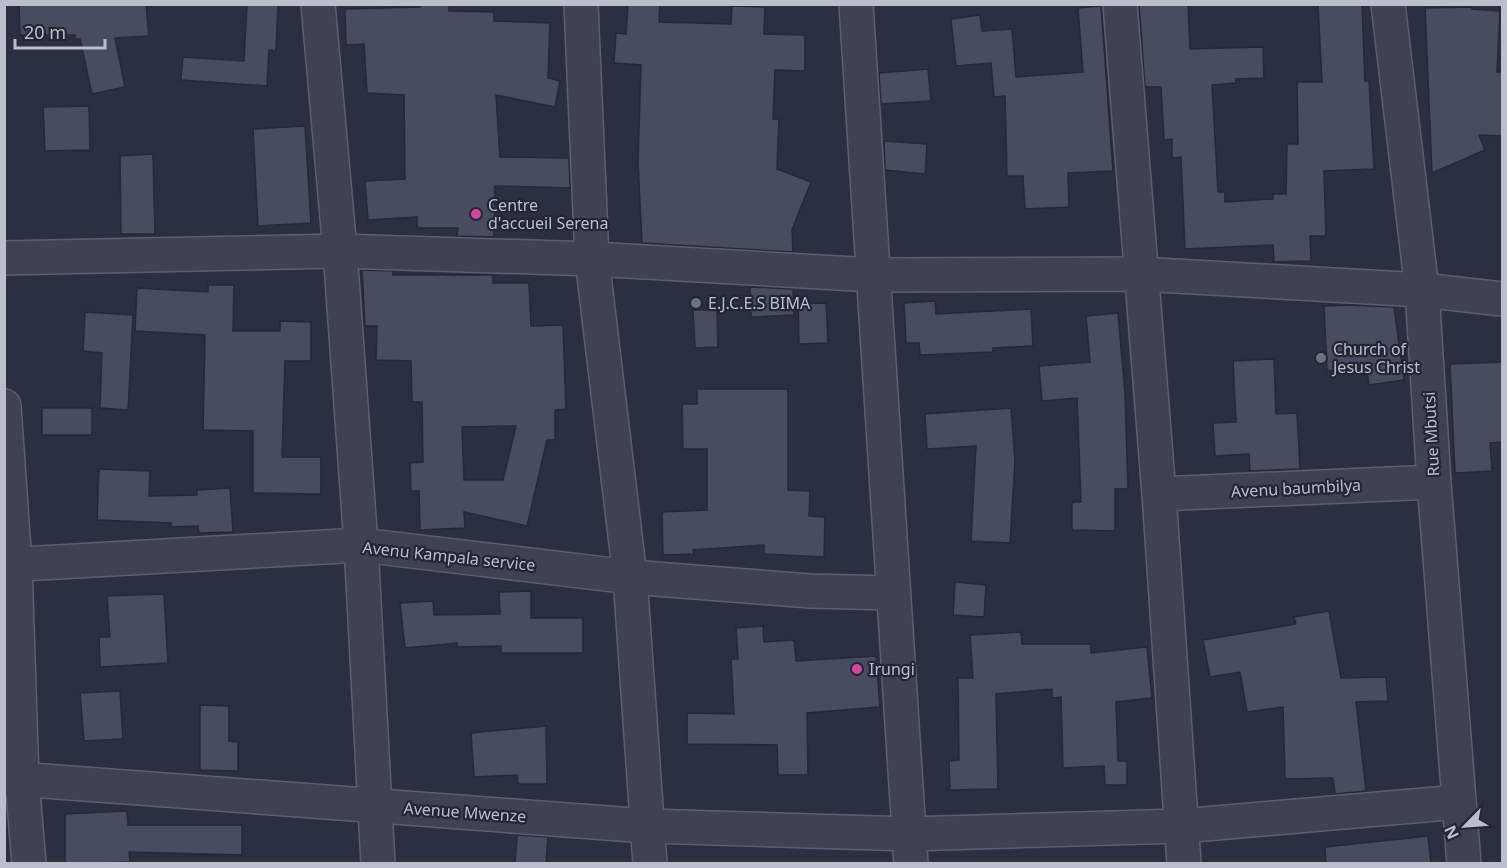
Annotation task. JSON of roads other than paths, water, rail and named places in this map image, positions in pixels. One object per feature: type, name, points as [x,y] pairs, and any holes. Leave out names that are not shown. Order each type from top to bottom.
[{"type":"street","points":[[318,4],[340,251],[361,545],[378,864]]},
{"type":"street","points":[[581,4],[592,259],[630,577],[650,864]]},
{"type":"street","points":[[856,4],[910,849]]},
{"type":"street","points":[[1120,4],[1159,494],[1184,864]]},
{"type":"street","name":"Rue Mbutsi","points":[[1388,4],[1422,290],[1434,482],[1464,864]]},
{"type":"street","points":[[4,258],[340,251],[592,259],[873,275],[1140,274],[1422,290],[1503,299]]},
{"type":"street","points":[[4,406],[10,565],[13,779],[29,864]]},
{"type":"street","name":"Avenu baumbilya","points":[[1159,494],[1434,482]]},
{"type":"street","name":"Avenu Kampala service","points":[[10,565],[361,545],[630,577],[810,591],[893,593]]},
{"type":"street","name":"Avenue Mwenze","points":[[13,779],[647,826],[910,849],[1458,802]]},
{"type":"place","name":"Centre d'accueil Serena","points":[[476,214]]},
{"type":"place","name":"E.J.C.E.S BIMA","points":[[696,303]]},
{"type":"place","name":"Church of Jesus Christ","points":[[1321,358]]},
{"type":"place","name":"Irungi","points":[[857,669]]}]
